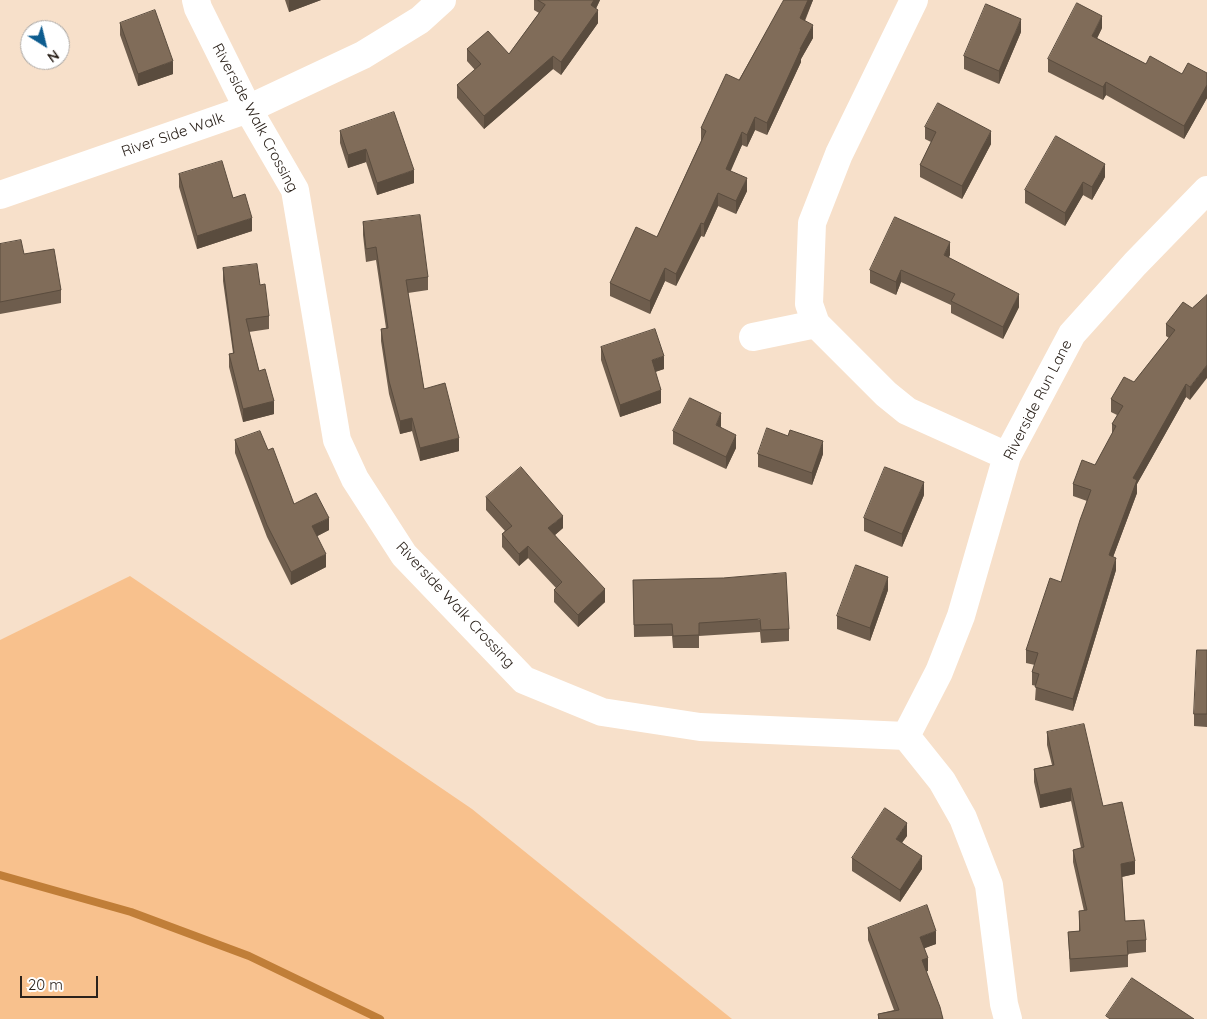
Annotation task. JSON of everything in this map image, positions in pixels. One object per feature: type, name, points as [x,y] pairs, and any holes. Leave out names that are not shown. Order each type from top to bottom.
[{"type":"street","name":"Riverside Walk Crossing","points":[[196,0],[198,8],[248,109],[295,190],[338,440],[355,479],[404,555],[524,680],[602,712],[700,727],[906,736]]},
{"type":"street","name":"River Side Walk","points":[[0,194],[248,109],[363,55],[420,20],[442,0]]},
{"type":"street","points":[[914,0],[839,154],[812,222],[809,304],[816,324],[886,394],[907,411],[1007,456]]},
{"type":"street","name":"Riverside Run Lane","points":[[906,736],[939,672],[961,616],[1007,456],[1072,334],[1134,264],[1207,190]]},
{"type":"street","points":[[752,337],[816,324]]},
{"type":"street","points":[[906,736],[942,781],[951,796],[963,818],[989,885],[1008,1019]]},
{"type":"shaded area","points":[[130,576],[472,809],[732,1019],[0,1019],[0,640]]},
{"type":"building","points":[[538,0],[594,0],[591,5],[598,10],[561,62],[553,56],[484,116],[457,85],[481,64],[467,49],[488,31],[509,54],[545,5]]},
{"type":"building","points":[[784,0],[808,0],[800,18],[813,25],[800,49],[767,123],[755,117],[747,135],[742,132],[726,169],[747,178],[736,201],[718,193],[704,224],[701,223],[676,274],[665,268],[650,301],[610,283],[636,227],[657,237],[706,131],[701,128],[726,74],[739,80]]},
{"type":"building","points":[[1077,3],[1102,16],[1092,36],[1146,64],[1150,56],[1182,74],[1188,63],[1207,73],[1207,85],[1184,126],[1106,82],[1103,87],[1048,59]]},
{"type":"building","points":[[986,4],[1021,19],[999,71],[964,56]]},
{"type":"building","points":[[155,10],[173,61],[138,74],[120,23]]},
{"type":"building","points":[[938,103],[991,131],[962,186],[920,165],[936,132],[925,127]]},
{"type":"building","points":[[394,112],[414,170],[377,183],[366,149],[348,155],[340,131]]},
{"type":"building","points":[[1056,136],[1105,164],[1092,187],[1083,182],[1065,213],[1025,190]]},
{"type":"building","points":[[222,161],[233,198],[245,194],[252,218],[197,236],[179,174]]},
{"type":"building","points":[[420,215],[428,277],[406,280],[424,389],[445,383],[459,438],[420,448],[412,418],[400,421],[389,381],[381,329],[388,328],[376,247],[366,249],[363,222]]},
{"type":"building","points":[[895,217],[950,242],[944,255],[1019,294],[1003,327],[951,301],[955,294],[901,270],[896,282],[870,270]]},
{"type":"building","points":[[21,240],[24,254],[54,249],[61,290],[0,302],[0,244]]},
{"type":"building","points":[[257,264],[260,285],[265,284],[269,316],[246,319],[259,371],[265,369],[274,401],[243,409],[229,354],[234,353],[223,268]]},
{"type":"building","points":[[1207,295],[1207,365],[1190,387],[1186,384],[1133,478],[1137,480],[1109,555],[1116,558],[1073,699],[1035,687],[1039,674],[1032,672],[1038,653],[1026,650],[1050,578],[1061,582],[1091,490],[1073,484],[1082,460],[1095,465],[1116,426],[1112,424],[1123,406],[1111,399],[1124,377],[1134,382],[1175,330],[1166,324],[1183,302],[1192,308]]},
{"type":"building","points":[[655,329],[664,356],[652,360],[661,390],[620,405],[601,347]]},
{"type":"building","points":[[690,398],[721,413],[716,425],[736,435],[726,457],[673,431]]},
{"type":"building","points":[[767,428],[788,436],[790,430],[823,441],[812,473],[758,454]]},
{"type":"building","points":[[260,431],[268,450],[273,448],[294,504],[316,493],[329,518],[312,526],[326,554],[291,572],[267,525],[235,440]]},
{"type":"building","points":[[521,467],[563,516],[548,528],[605,589],[578,615],[554,590],[562,582],[528,546],[519,554],[502,534],[512,526],[486,497]]},
{"type":"building","points":[[885,467],[924,482],[902,534],[864,518]]},
{"type":"building","points":[[856,565],[888,577],[870,628],[837,616]]},
{"type":"building","points":[[786,573],[789,629],[761,630],[760,619],[699,623],[699,635],[673,636],[672,624],[634,625],[633,580],[723,578]]},
{"type":"building","points":[[1197,650],[1207,650],[1207,714],[1194,714]]},
{"type":"building","points":[[1084,724],[1103,806],[1122,802],[1135,861],[1121,864],[1125,921],[1144,920],[1146,940],[1127,941],[1128,955],[1070,959],[1068,932],[1080,931],[1079,911],[1087,910],[1073,850],[1084,847],[1071,788],[1040,795],[1034,769],[1054,765],[1047,732]]},
{"type":"building","points":[[885,808],[907,823],[896,839],[922,856],[900,890],[852,858]]},
{"type":"building","points":[[927,905],[936,931],[920,937],[928,958],[922,960],[943,1019],[879,1019],[878,1014],[899,1010],[868,928]]},
{"type":"building","points":[[1132,978],[1194,1019],[1110,1019],[1106,1016]]},
{"type":"waterway","points":[[0,875],[131,912],[249,956],[380,1019]]}]
